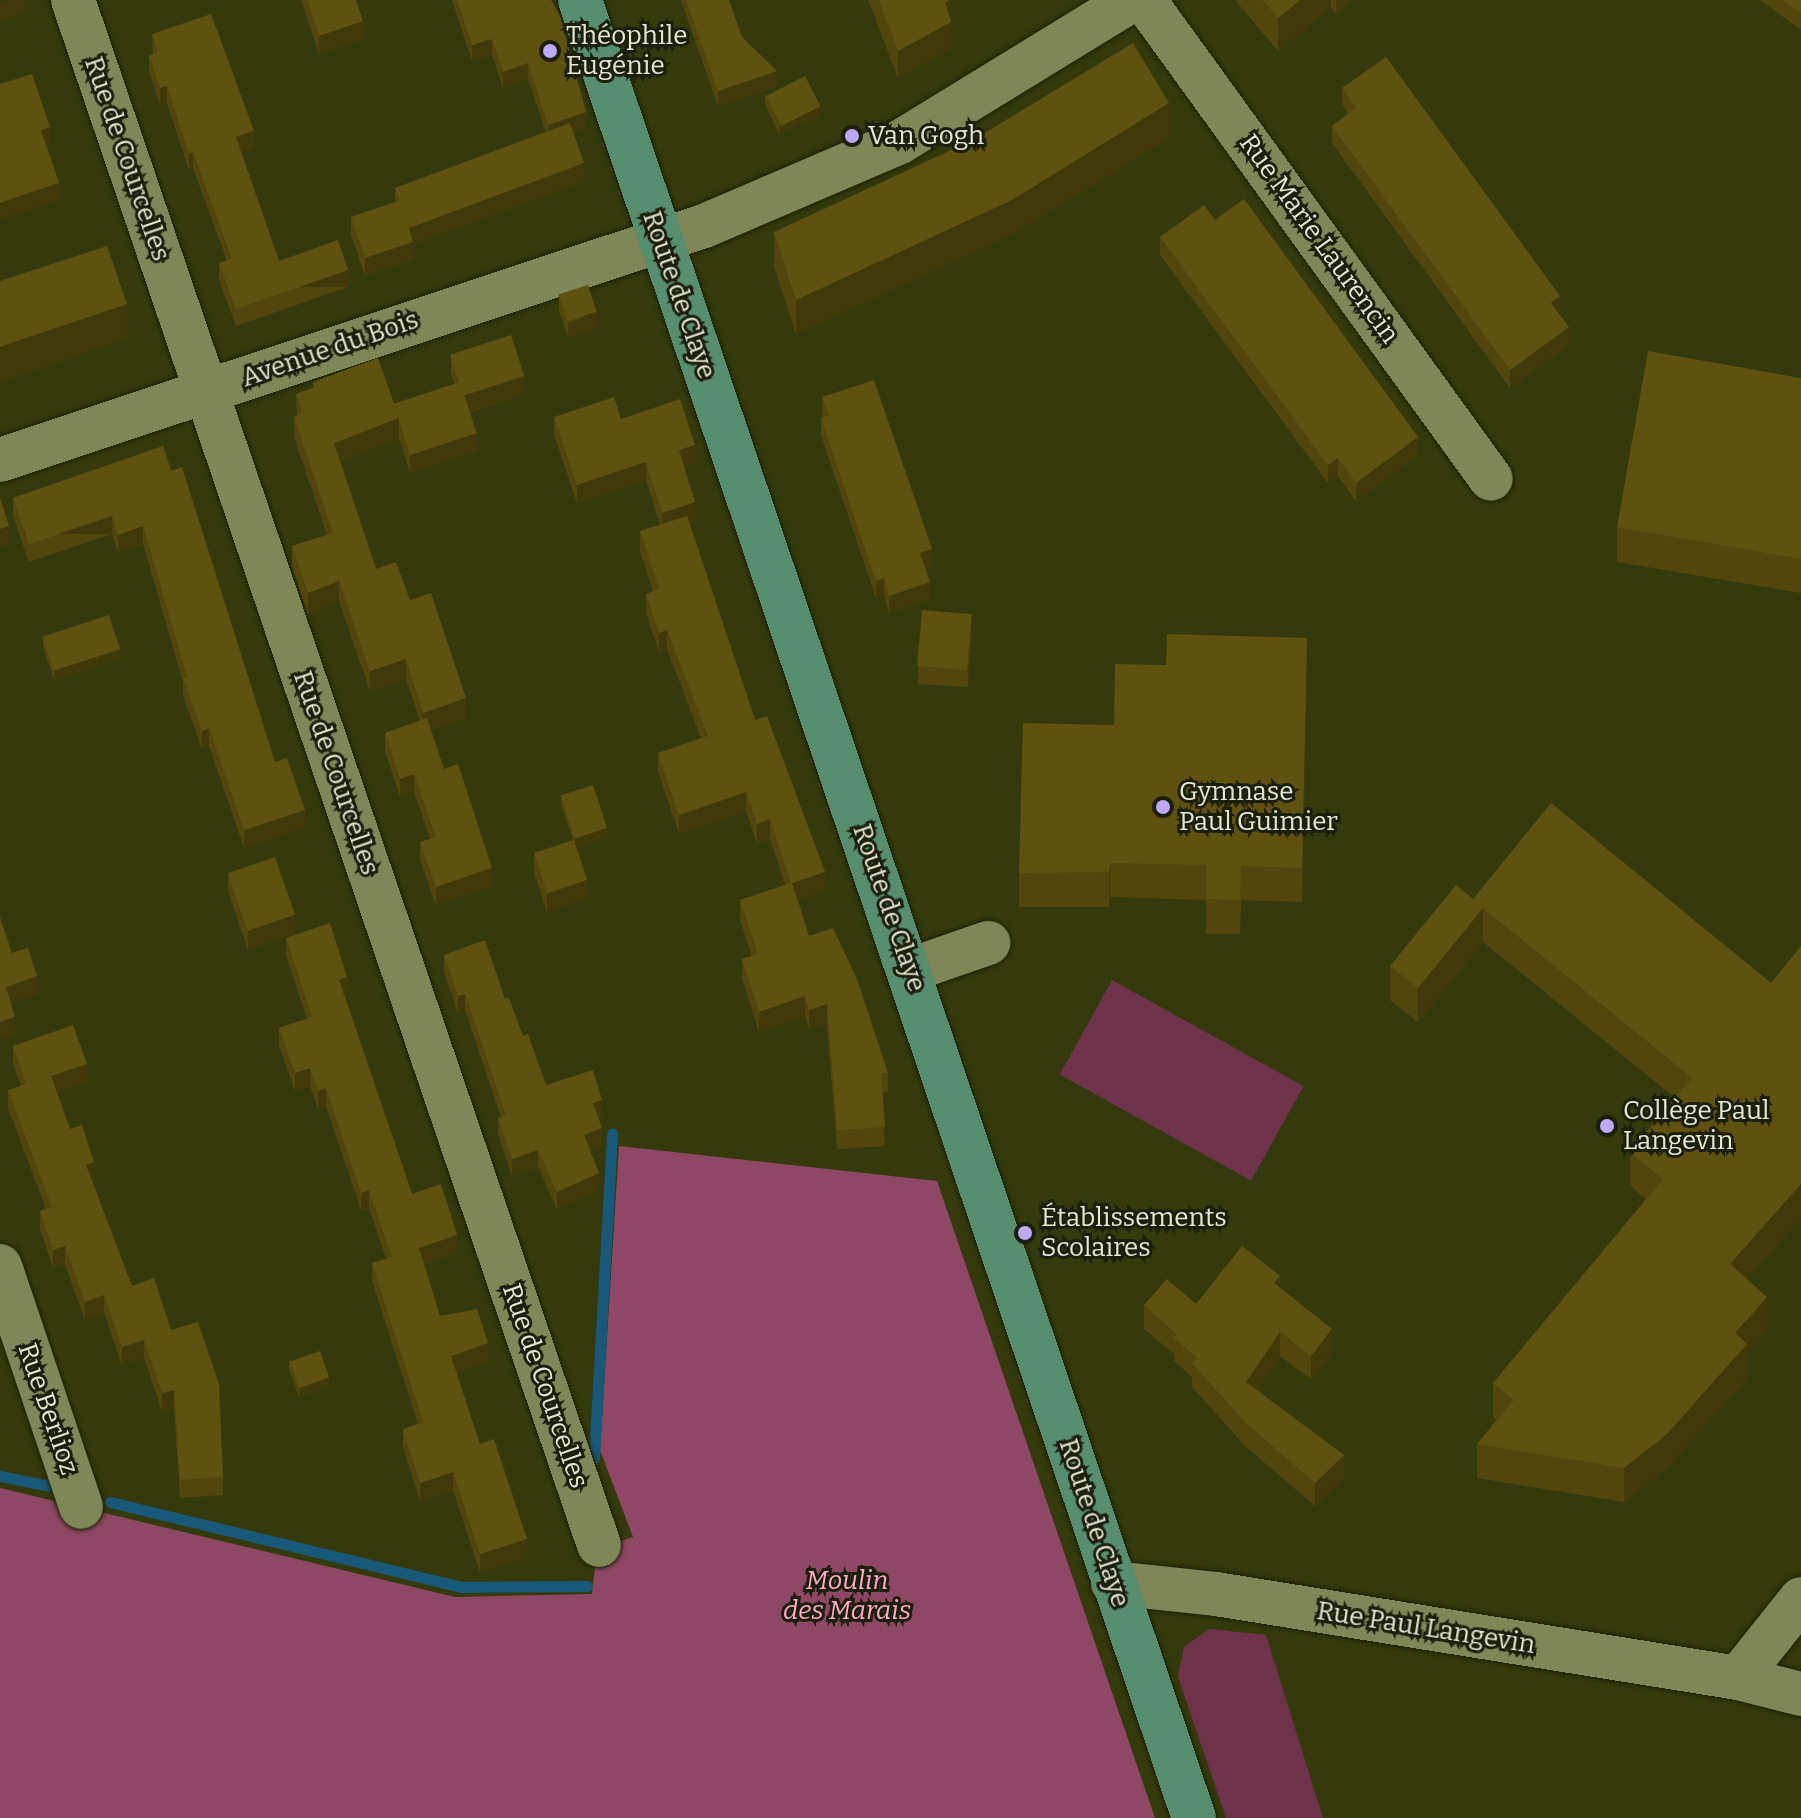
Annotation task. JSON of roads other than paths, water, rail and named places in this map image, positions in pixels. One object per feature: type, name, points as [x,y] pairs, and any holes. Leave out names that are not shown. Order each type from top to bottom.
[{"type":"main road","name":"Route de Claye","points":[[580,0],[1194,1818]]},
{"type":"street","name":"Rue de Courcelles","points":[[73,0],[599,1545]]},
{"type":"street","name":"Avenue du Bois","points":[[0,460],[660,238],[704,226],[900,142],[1132,0]]},
{"type":"street","name":"Rue Marie Laurencin","points":[[1144,0],[1491,479]]},
{"type":"street","points":[[910,970],[988,943]]},
{"type":"street","name":"Rue Berlioz","points":[[0,1266],[81,1507]]},
{"type":"street","name":"Rue Paul Langevin","points":[[1113,1583],[1216,1594],[1738,1678],[1801,1694]]},
{"type":"street","points":[[1738,1678],[1801,1599]]},
{"type":"street","name":"Rue Paul Langevin","points":[[1738,1678],[1801,1667]]},
{"type":"waterway","points":[[594,1458],[612,1133]]},
{"type":"waterway","points":[[0,1476],[49,1486]]},
{"type":"waterway","points":[[110,1502],[461,1587],[587,1586]]},
{"type":"place","name":"Théophile Eugénie","points":[[550,51]]},
{"type":"place","name":"Van Gogh","points":[[852,136]]},
{"type":"place","name":"Gymnase Paul Guimier","points":[[1163,807]]},
{"type":"place","name":"Collège Paul Langevin","points":[[1607,1126]]},
{"type":"place","name":"Établissements Scolaires","points":[[1025,1233]]},
{"type":"park label","name":"Moulin des Marais","points":[[847,1596]]}]
